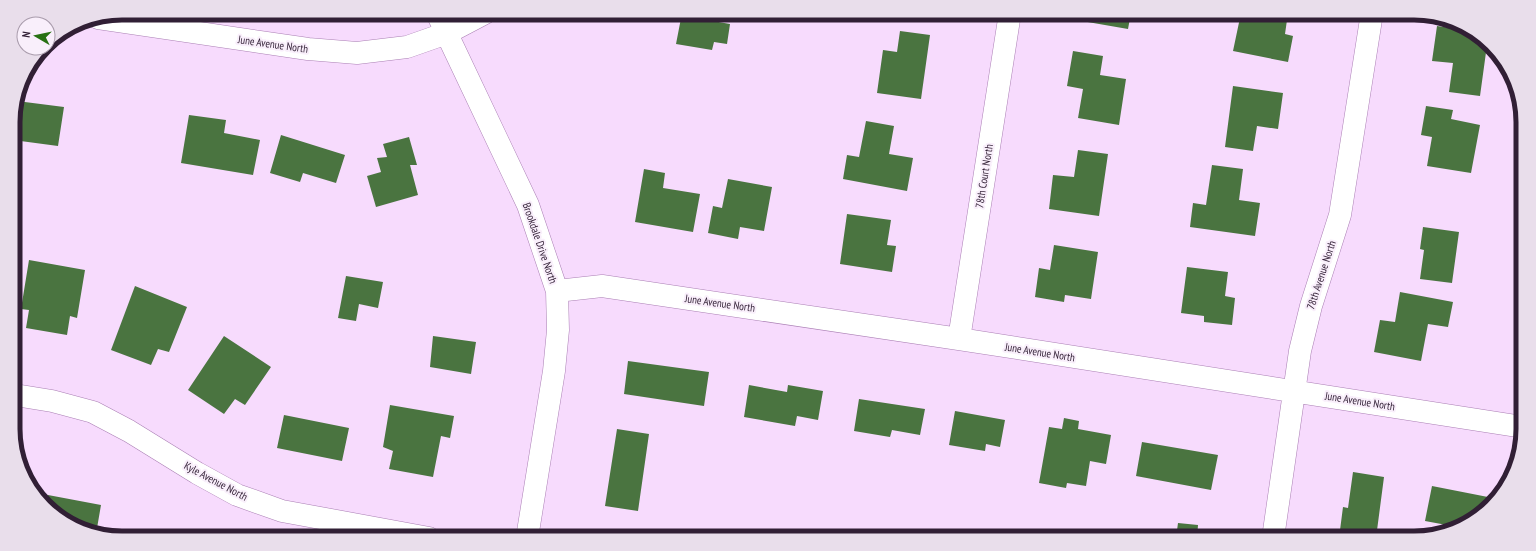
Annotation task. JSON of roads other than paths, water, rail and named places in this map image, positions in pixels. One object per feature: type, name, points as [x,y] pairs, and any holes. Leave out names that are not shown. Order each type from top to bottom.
[{"type":"street","name":"June Avenue North","points":[[114,20],[308,49],[357,53],[407,47],[447,34],[472,20]]},
{"type":"street","name":"Brookdale Drive North","points":[[440,20],[528,205],[557,291],[558,330],[554,371],[528,531]]},
{"type":"street","name":"78th Court North","points":[[959,339],[1009,20]]},
{"type":"street","name":"78th Avenue North","points":[[1274,531],[1300,351],[1311,306],[1340,215],[1371,20]]},
{"type":"street","name":"June Avenue North","points":[[557,291],[602,286],[959,339],[1516,426]]},
{"type":"street","name":"Kyle Avenue North","points":[[20,396],[52,401],[93,412],[129,431],[197,473],[237,495],[282,511],[391,531]]}]
